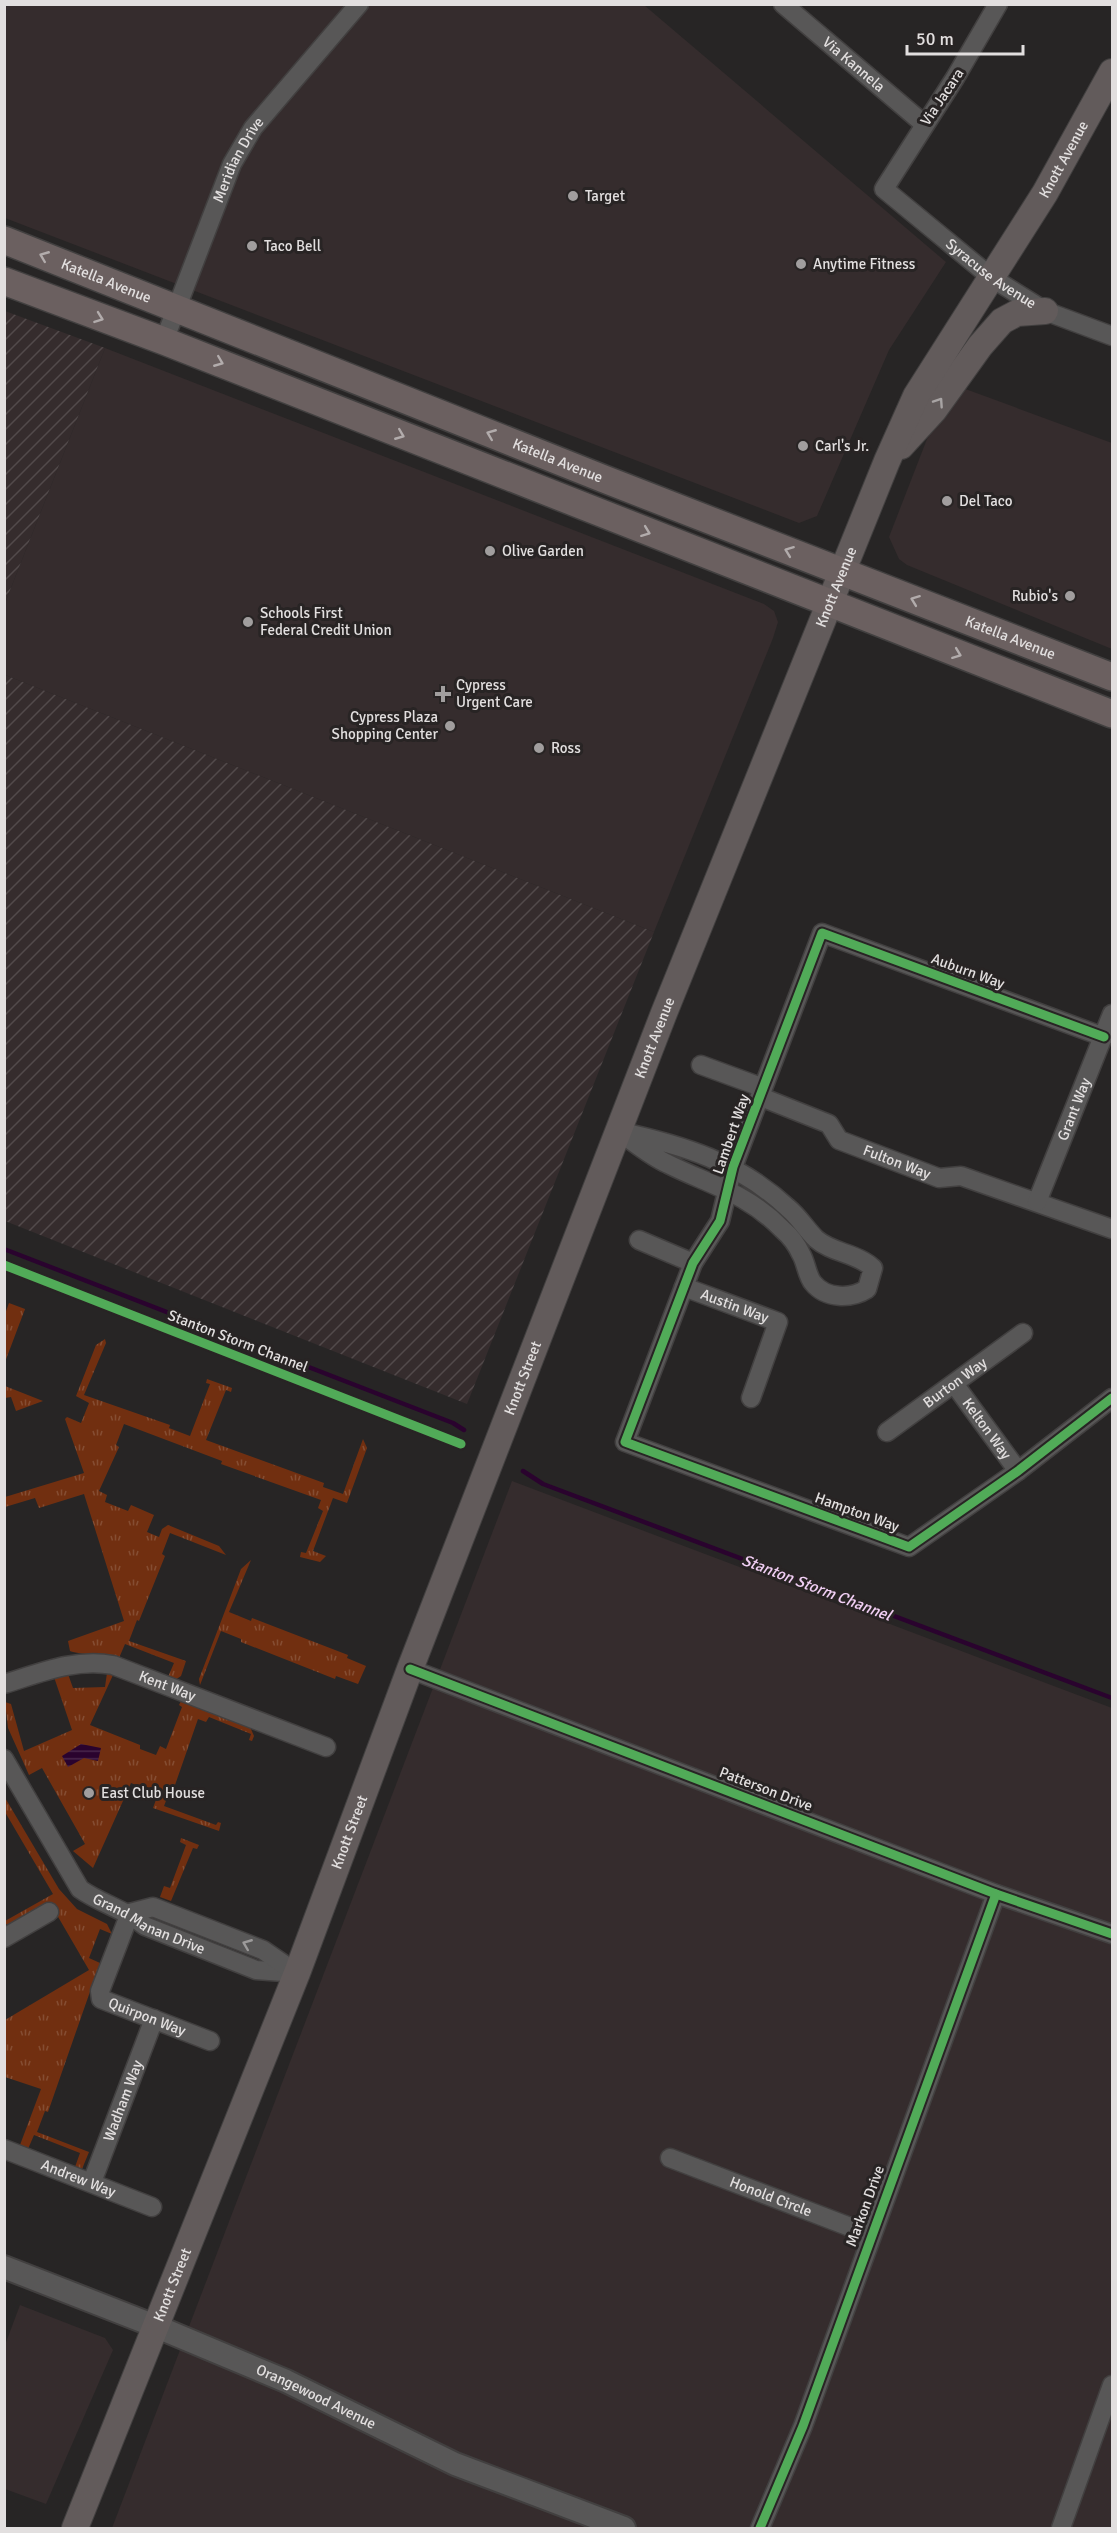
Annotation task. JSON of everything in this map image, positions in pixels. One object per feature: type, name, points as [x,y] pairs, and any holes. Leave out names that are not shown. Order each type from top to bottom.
[{"type":"main road","name":"Knott Avenue","points":[[618,1131],[844,573],[887,461],[916,396],[1067,157],[1113,72]]},
{"type":"main road","name":"Katella Avenue","points":[[4,240],[844,573],[1113,677]]},
{"type":"main road","points":[[4,281],[165,341],[831,605],[1113,714]]},
{"type":"main road","points":[[887,461],[934,410],[980,346],[1002,321],[1017,313],[1046,311]]},
{"type":"main road","name":"Knott Street","points":[[75,2529],[297,1973],[410,1669],[618,1131]]},
{"type":"street","name":"Meridian Drive","points":[[165,341],[232,164],[253,128],[359,4]]},
{"type":"street","name":"Via Kannela","points":[[783,4],[924,124]]},
{"type":"street","name":"Via Jacara","points":[[884,189],[955,78],[998,4]]},
{"type":"street","name":"Syracuse Avenue","points":[[884,189],[992,278],[1046,311],[1113,336]]},
{"type":"street","name":"Auburn Way","points":[[822,933],[1104,1037]]},
{"type":"street","name":"Lambert Way","points":[[625,1442],[693,1263],[720,1221],[733,1167],[822,933]]},
{"type":"street","name":"Grant Way","points":[[1037,1202],[1113,1014]]},
{"type":"street","name":"Fulton Way","points":[[701,1065],[828,1124],[839,1140],[939,1178],[961,1176],[1113,1229]]},
{"type":"street","points":[[618,1131],[674,1143],[733,1167],[764,1187],[790,1209],[817,1240],[866,1261],[873,1268],[867,1288],[860,1293],[840,1297],[818,1288],[811,1281],[801,1251],[783,1230],[757,1206],[729,1189],[666,1163],[618,1131]]},
{"type":"street","points":[[639,1240],[693,1263]]},
{"type":"street","points":[[801,1251],[817,1240]]},
{"type":"street","name":"Austin Way","points":[[684,1287],[778,1322],[751,1398]]},
{"type":"street","name":"Burton Way","points":[[887,1432],[956,1385],[1023,1333]]},
{"type":"street","name":"Kelton Way","points":[[956,1385],[1018,1471]]},
{"type":"street","name":"Hampton Way","points":[[625,1442],[909,1547],[1018,1471],[1113,1398]]},
{"type":"street","name":"Kent Way","points":[[4,1684],[66,1665],[102,1663],[138,1674],[326,1747]]},
{"type":"street","name":"Patterson Drive","points":[[410,1669],[996,1894],[1113,1934]]},
{"type":"street","name":"Grand Manan Drive","points":[[4,1759],[80,1889],[93,1898],[130,1913]]},
{"type":"street","name":"Markon Drive","points":[[760,2529],[803,2426],[996,1894]]},
{"type":"street","points":[[130,1913],[153,1907],[263,1950],[297,1973]]},
{"type":"street","points":[[4,1938],[50,1912]]},
{"type":"street","name":"Quirpon Way","points":[[130,1913],[100,1991],[101,1999],[210,2042]]},
{"type":"street","name":"Wadham Way","points":[[92,2182],[154,2019]]},
{"type":"street","name":"Andrew Way","points":[[4,2149],[152,2207]]},
{"type":"street","name":"Honold Circle","points":[[670,2158],[871,2235]]},
{"type":"street","name":"Orangewood Avenue","points":[[4,2266],[156,2326],[286,2381],[455,2464],[624,2529]]},
{"type":"street","points":[[1061,2529],[1113,2385]]},
{"type":"shaded area","points":[[4,5],[644,5],[946,262],[889,350],[817,516],[799,523],[5,218]]},
{"type":"shaded area","points":[[4,311],[105,348],[5,603]]},
{"type":"shaded area","points":[[105,348],[764,604],[774,611],[778,622],[773,638],[654,932],[5,675],[5,603]]},
{"type":"shaded area","points":[[960,387],[1112,443],[1112,649],[907,565],[899,559],[889,537],[927,439]]},
{"type":"shaded area","points":[[5,675],[654,932],[467,1404],[5,1221]]},
{"type":"shaded area","points":[[512,1481],[1112,1708],[1112,2528],[112,2528]]},
{"type":"shaded area","points":[[81,1744],[101,1748],[98,1761],[84,1758],[68,1767],[62,1756]]},
{"type":"shaded area","points":[[20,2305],[105,2338],[113,2350],[46,2504],[5,2489],[5,2345]]},
{"type":"green space","points":[[9,1303],[25,1309],[5,1362],[5,1314]]},
{"type":"green space","points":[[105,1339],[106,1343],[84,1395],[170,1425],[169,1428],[190,1436],[210,1384],[206,1383],[207,1379],[232,1388],[231,1392],[226,1390],[206,1440],[324,1483],[323,1487],[343,1494],[363,1439],[367,1448],[347,1503],[333,1498],[313,1551],[326,1556],[320,1562],[300,1557],[301,1552],[306,1553],[323,1511],[318,1508],[321,1500],[221,1464],[222,1461],[124,1424],[116,1445],[119,1447],[99,1491],[107,1495],[105,1502],[128,1511],[131,1505],[154,1515],[147,1532],[159,1537],[162,1529],[168,1525],[219,1546],[226,1555],[170,1533],[162,1554],[165,1556],[129,1641],[186,1661],[181,1676],[175,1680],[168,1677],[174,1663],[125,1644],[119,1658],[70,1651],[68,1641],[124,1621],[84,1494],[39,1508],[35,1498],[5,1507],[5,1497],[84,1473],[65,1419],[67,1417],[81,1423],[89,1403],[76,1396],[96,1345]]},
{"type":"green space","points":[[4,1386],[43,1401],[16,1411],[11,1397],[5,1398]]},
{"type":"green space","points":[[251,1560],[229,1612],[251,1621],[252,1618],[348,1655],[347,1658],[366,1666],[358,1684],[336,1676],[335,1679],[241,1642],[241,1639],[221,1631],[200,1685],[199,1679],[241,1569]]},
{"type":"green space","points":[[107,1673],[113,1675],[90,1725],[140,1745],[140,1749],[156,1755],[160,1746],[166,1749],[182,1707],[179,1705],[181,1701],[250,1727],[254,1736],[252,1741],[249,1740],[251,1734],[209,1717],[206,1722],[198,1719],[175,1785],[172,1785],[164,1806],[216,1825],[218,1822],[221,1823],[219,1831],[153,1808],[158,1794],[131,1783],[93,1868],[73,1851],[85,1844],[42,1768],[29,1775],[8,1728],[5,1702],[11,1704],[24,1751],[72,1730],[54,1677],[68,1674],[73,1688],[105,1687]]},
{"type":"green space","points":[[4,1796],[59,1889],[77,1909],[107,1924],[112,1934],[100,1929],[89,1958],[100,1963],[48,2112],[45,2111],[37,2132],[89,2152],[82,2169],[75,2167],[80,2153],[34,2135],[28,2149],[20,2145],[41,2089],[5,2077],[5,2020],[89,1970],[50,1903],[13,1925],[5,1924],[5,1921],[53,1894],[5,1812]]},
{"type":"green space","points":[[181,1838],[199,1845],[197,1849],[193,1848],[171,1901],[160,1897],[164,1886],[170,1888],[186,1845],[180,1842]]},
{"type":"waterway","name":"Stanton Storm Channel","points":[[4,1249],[453,1423],[464,1430]]},
{"type":"waterway","name":"Stanton Storm Channel","points":[[523,1471],[543,1484],[1112,1698]]},
{"type":"cycle path","points":[[1104,1037],[822,933],[733,1167],[720,1221],[693,1263],[625,1442],[909,1547],[1018,1471],[1112,1398]]},
{"type":"cycle path","name":"Stanton Storm Channel","points":[[4,1265],[461,1444]]},
{"type":"cycle path","points":[[410,1669],[996,1894],[1112,1934]]},
{"type":"cycle path","points":[[760,2528],[803,2426],[996,1894]]},
{"type":"place","name":"Target","points":[[573,196]]},
{"type":"place","name":"Taco Bell","points":[[252,246]]},
{"type":"place","name":"Anytime Fitness","points":[[801,264]]},
{"type":"place","name":"Carl's Jr.","points":[[803,446]]},
{"type":"place","name":"Del Taco","points":[[947,501]]},
{"type":"place","name":"Olive Garden","points":[[490,551]]},
{"type":"place","name":"Rubio's","points":[[1070,596]]},
{"type":"place","name":"Schools First Federal Credit Union","points":[[248,622]]},
{"type":"place","name":"Cypress Urgent Care","points":[[443,694]]},
{"type":"place","name":"Cypress Plaza Shopping Center","points":[[450,726]]},
{"type":"place","name":"Ross","points":[[539,748]]},
{"type":"place","name":"East Club House","points":[[89,1793]]}]
